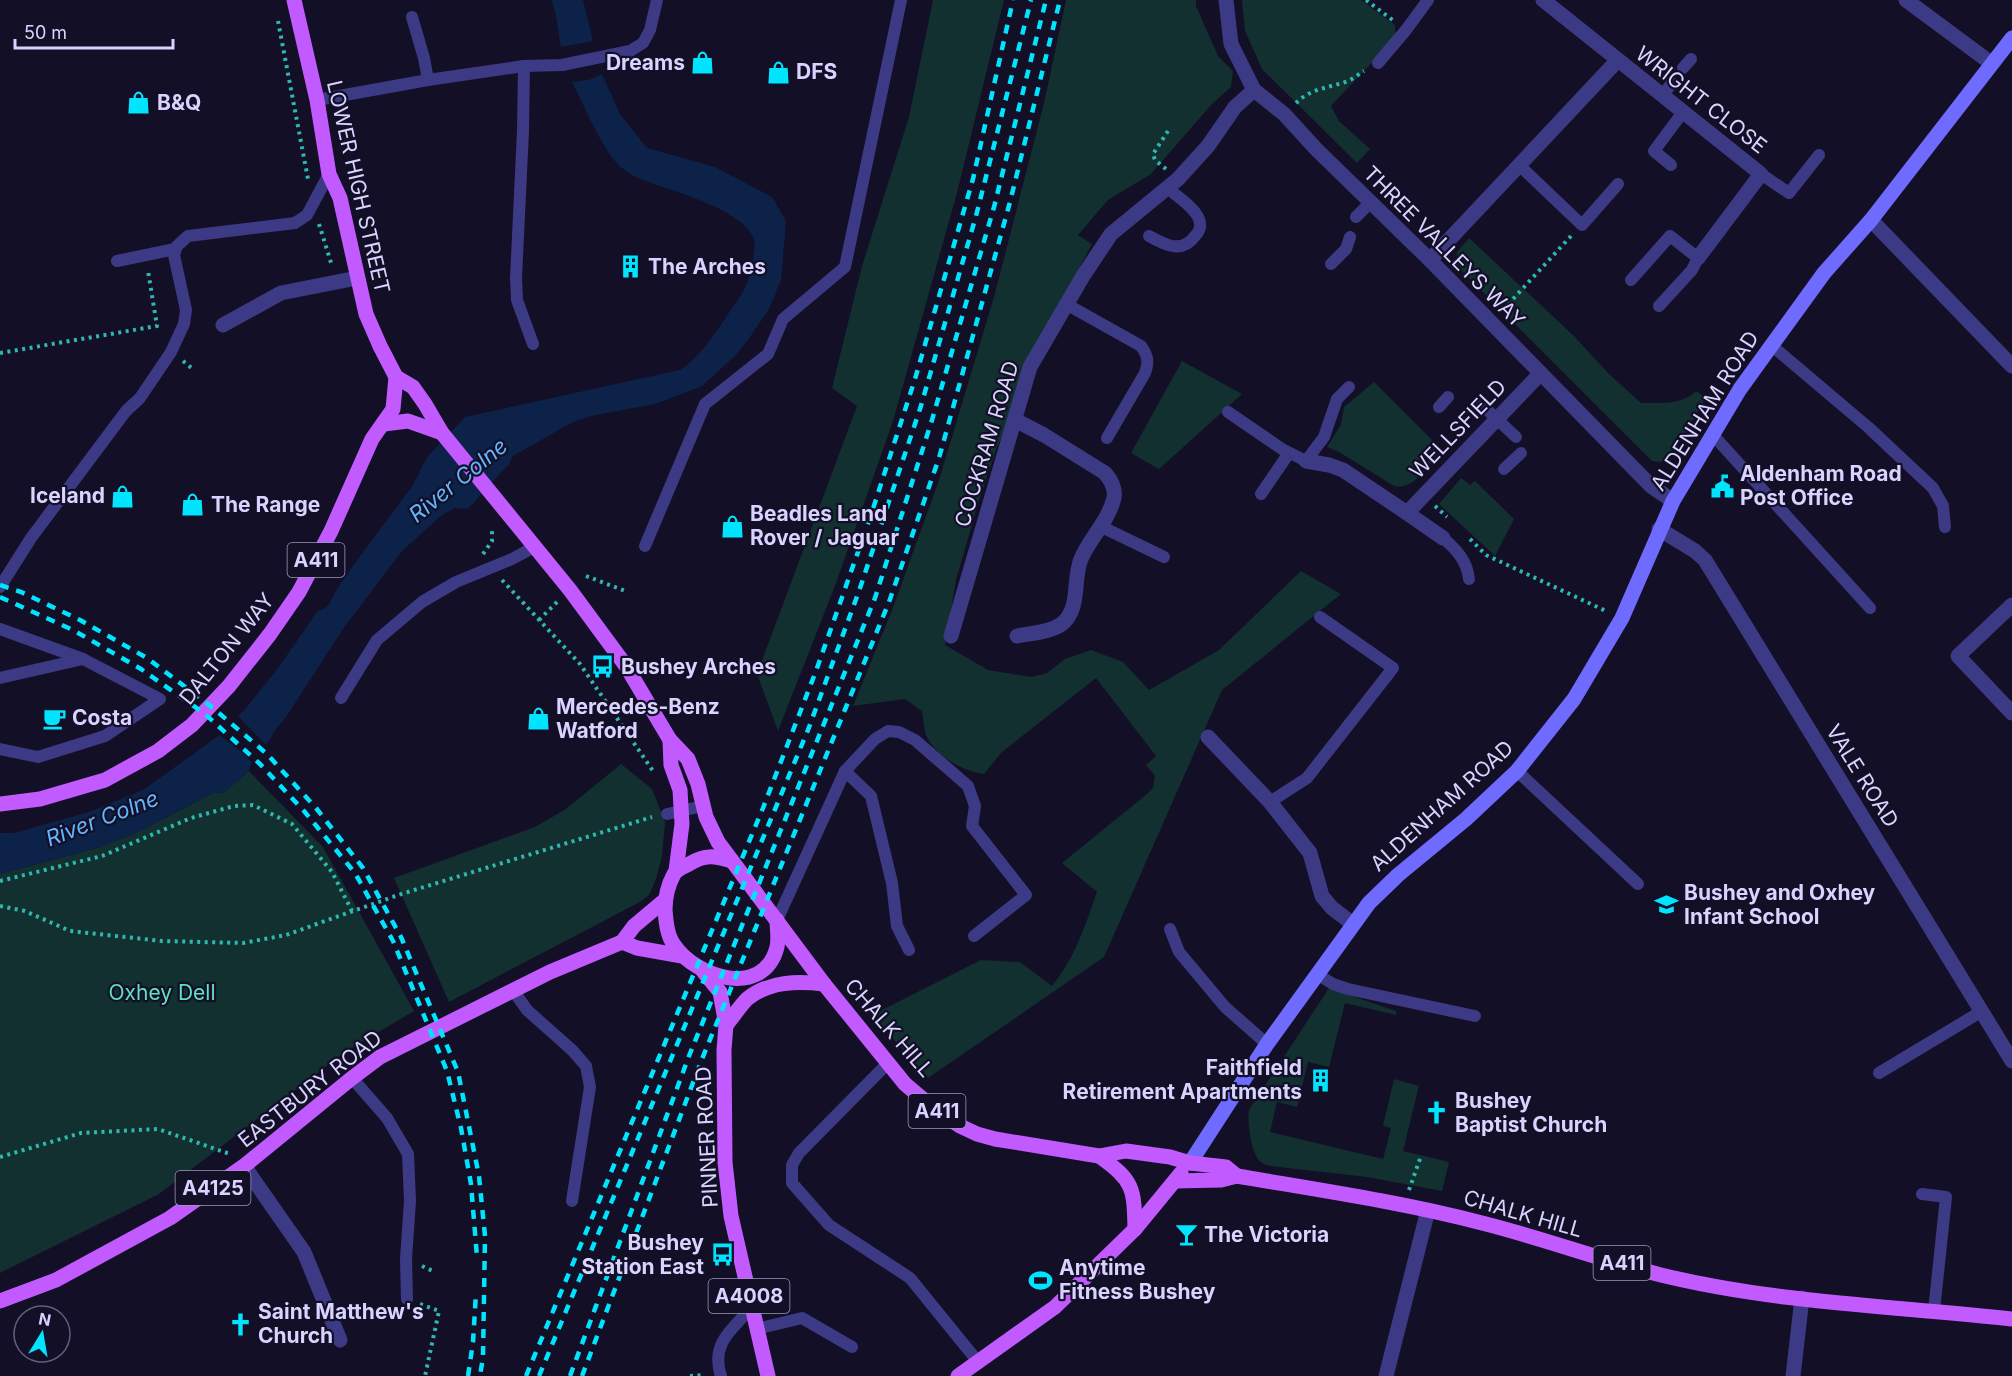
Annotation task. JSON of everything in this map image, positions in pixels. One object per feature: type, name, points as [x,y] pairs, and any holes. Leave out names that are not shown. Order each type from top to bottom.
[{"type":"main road","name":"LOWER HIGH STREET","points":[[294,0],[317,100],[329,174],[340,198],[366,314],[380,346],[396,377],[413,387],[442,433],[570,590],[626,666],[670,740],[688,759],[698,784],[706,817],[718,842],[732,861]]},
{"type":"main road","name":"ALDENHAM ROAD","points":[[958,1376],[1055,1307],[1135,1229],[1190,1163],[1267,1044],[1369,903],[1398,875],[1466,819],[1517,771],[1574,699],[1622,618],[1673,501],[1740,389],[1824,273],[1871,220],[2012,38]]},
{"type":"main road","name":"DALTON WAY","points":[[0,804],[40,799],[105,780],[158,751],[192,725],[229,686],[270,634],[299,592],[331,531],[372,439],[393,409],[396,377]]},
{"type":"main road","points":[[384,424],[408,421],[442,433]]},
{"type":"main road","name":"LOWER HIGH STREET","points":[[670,740],[671,765],[680,790],[674,813],[682,824],[676,871]]},
{"type":"main road","points":[[706,855],[732,861],[777,920],[778,944],[770,963],[745,979],[703,971],[682,956],[672,943],[666,924],[665,900],[676,871],[706,855]]},
{"type":"main road","name":"EASTBURY ROAD","points":[[0,1301],[56,1280],[170,1218],[244,1166],[352,1078],[392,1050],[550,972],[622,942],[634,926],[665,900]]},
{"type":"main road","name":"CHALK HILL","points":[[777,920],[824,984],[905,1083],[937,1111],[960,1126],[977,1134],[1099,1156],[1126,1151],[1226,1167],[1237,1176]]},
{"type":"main road","points":[[622,942],[637,948],[682,956]]},
{"type":"main road","name":"PINNER ROAD","points":[[703,971],[720,992],[726,1025],[725,1162],[731,1216],[768,1376]]},
{"type":"main road","points":[[726,1025],[748,999],[778,984],[802,981],[824,984]]},
{"type":"main road","points":[[1099,1156],[1118,1170],[1130,1186],[1134,1202],[1135,1229]]},
{"type":"main road","name":"CHALK HILL","points":[[1175,1181],[1221,1180],[1237,1176],[1428,1210],[1484,1223],[1661,1275],[1731,1288],[1802,1298],[2012,1319]]},
{"type":"street","name":"THREE VALLEYS WAY","points":[[1226,0],[1231,44],[1254,90],[1284,114],[1316,149],[1430,260],[1651,486],[1673,501]]},
{"type":"street","name":"WRIGHT CLOSE","points":[[1543,0],[1761,174],[1698,258]]},
{"type":"street","points":[[1906,0],[1991,63]]},
{"type":"street","name":"WRIGHT CLOSE","points":[[1430,260],[1617,61]]},
{"type":"street","name":"COCKRAM ROAD","points":[[951,636],[1030,368],[1066,304],[1111,234],[1173,184],[1208,146],[1235,107],[1254,90]]},
{"type":"street","points":[[1871,220],[2012,366]]},
{"type":"street","points":[[223,325],[281,293],[357,279]]},
{"type":"street","name":"WELLSFIELD","points":[[1407,513],[1540,374]]},
{"type":"street","points":[[1015,420],[1105,473],[1112,481],[1114,497],[1102,526],[1080,559],[1069,616],[1064,623],[1053,629],[1017,636]]},
{"type":"street","points":[[1306,461],[1343,470],[1443,538]]},
{"type":"street","name":"VALE ROAD","points":[[1659,529],[1695,551],[1705,560],[2012,1061]]},
{"type":"street","points":[[2012,605],[1958,656],[2012,713]]},
{"type":"street","points":[[1208,736],[1270,802],[1310,853],[1322,896],[1332,908],[1353,924]]},
{"type":"street","points":[[244,1166],[304,1252],[340,1340]]},
{"type":"street","points":[[1386,1376],[1428,1210]]},
{"type":"street","points":[[1793,1376],[1802,1298]]},
{"type":"lane","points":[[317,100],[524,66],[562,65],[630,51],[644,43],[650,30],[657,0]]},
{"type":"lane","points":[[645,546],[705,404],[768,354],[783,319],[845,267],[901,0]]},
{"type":"lane","points":[[1378,63],[1428,0]]},
{"type":"lane","points":[[412,17],[428,80]]},
{"type":"lane","points":[[524,66],[516,278],[517,300],[533,344]]},
{"type":"lane","points":[[1662,96],[1672,83]]},
{"type":"lane","points":[[1671,165],[1654,151],[1683,112]]},
{"type":"lane","points":[[1761,174],[1789,193],[1819,155]]},
{"type":"lane","points":[[1519,165],[1582,225],[1618,184]]},
{"type":"lane","points":[[117,261],[175,249],[188,236],[295,223],[307,215],[329,174]]},
{"type":"lane","points":[[1149,237],[1170,247],[1180,247],[1190,243],[1198,232],[1200,223],[1194,211],[1173,184]]},
{"type":"lane","points":[[1356,217],[1371,202]]},
{"type":"lane","points":[[1631,280],[1671,236],[1698,258],[1692,270],[1659,306]]},
{"type":"lane","points":[[1331,264],[1346,249],[1350,237]]},
{"type":"lane","points":[[0,587],[31,538],[126,411],[140,398],[171,352],[184,324],[186,310],[179,283],[175,249]]},
{"type":"lane","points":[[1066,304],[1141,346],[1147,354],[1148,364],[1145,373],[1107,438]]},
{"type":"lane","points":[[1771,345],[1868,427],[1933,489],[1943,506],[1945,527]]},
{"type":"lane","points":[[1228,412],[1289,453],[1306,461],[1324,437],[1337,399],[1349,387]]},
{"type":"lane","points":[[1439,407],[1448,398]]},
{"type":"lane","points":[[1482,405],[1516,437]]},
{"type":"lane","points":[[1713,435],[1870,608]]},
{"type":"lane","points":[[1261,494],[1289,453]]},
{"type":"lane","points":[[1504,469],[1521,453]]},
{"type":"lane","points":[[1102,526],[1164,557]]},
{"type":"lane","points":[[1443,538],[1464,559],[1469,579]]},
{"type":"lane","points":[[341,698],[377,640],[422,602],[456,582],[512,560],[534,546]]},
{"type":"lane","points":[[1270,802],[1307,778],[1393,668],[1320,617]]},
{"type":"lane","points":[[0,629],[83,659],[159,699],[105,736],[39,757],[0,749]]},
{"type":"lane","points":[[0,678],[83,659]]},
{"type":"lane","points":[[777,920],[845,771],[875,739],[888,731],[899,732],[915,740],[968,786],[975,806],[972,826],[1026,895],[974,936]]},
{"type":"lane","points":[[845,771],[871,796],[892,883],[897,926],[909,950]]},
{"type":"lane","points":[[1517,771],[1638,884]]},
{"type":"lane","points":[[674,813],[704,806]]},
{"type":"lane","points":[[1170,929],[1179,952],[1225,1007],[1267,1044]]},
{"type":"lane","points":[[1317,974],[1333,984],[1348,989],[1475,1016]]},
{"type":"lane","points":[[513,990],[527,1010],[572,1050],[586,1066],[590,1087],[572,1201]]},
{"type":"lane","points":[[1879,1073],[1982,1011]]},
{"type":"lane","points":[[888,1063],[799,1153],[792,1165],[792,1184],[829,1225],[910,1278],[979,1363]]},
{"type":"lane","points":[[352,1078],[387,1118],[408,1154],[410,1201],[406,1259],[407,1299]]},
{"type":"lane","points":[[1922,1194],[1946,1197],[1934,1311]]},
{"type":"lane","points":[[721,1376],[717,1364],[723,1337],[752,1307]]},
{"type":"lane","points":[[756,1329],[802,1318],[852,1347]]},
{"type":"path","points":[[1366,0],[1406,30]]},
{"type":"path","points":[[277,12],[309,183]]},
{"type":"path","points":[[1284,114],[1304,95],[1321,87],[1348,81],[1378,63]]},
{"type":"path","points":[[1168,131],[1153,154],[1173,184]]},
{"type":"path","points":[[1491,323],[1582,225]]},
{"type":"path","points":[[0,353],[158,326],[145,255]]},
{"type":"path","points":[[1422,497],[1448,518]]},
{"type":"path","points":[[481,557],[492,541],[492,530]]},
{"type":"path","points":[[1464,533],[1486,555],[1622,618]]},
{"type":"path","points":[[586,576],[628,592]]},
{"type":"path","points":[[501,579],[580,664],[638,751]]},
{"type":"path","points":[[539,620],[560,600]]},
{"type":"path","points":[[0,881],[102,856],[191,818],[234,806],[253,805],[292,824],[332,872],[352,911]]},
{"type":"path","points":[[0,906],[25,911],[69,931],[162,941],[243,944],[286,935],[352,911],[644,819],[674,813]]},
{"type":"path","points":[[0,1157],[81,1133],[158,1129],[235,1156],[244,1166]]},
{"type":"path","points":[[1409,1189],[1421,1156]]},
{"type":"path","points":[[407,1299],[439,1311],[425,1376]]},
{"type":"green space","points":[[933,0],[1004,0],[957,193],[893,421],[836,583],[778,731],[757,674],[857,406],[832,388],[862,266],[909,117]]},
{"type":"green space","points":[[1066,0],[1196,0],[1196,6],[1218,56],[1233,71],[1231,87],[1212,104],[1151,174],[1108,200],[1078,235],[1092,244],[1056,312],[1014,414],[997,447],[956,580],[945,645],[988,670],[1031,677],[1047,673],[1065,659],[1091,650],[1123,662],[1149,690],[1219,650],[1301,571],[1341,594],[1222,690],[1104,957],[928,1078],[872,1015],[981,960],[1020,962],[1052,986],[1073,953],[1097,892],[1062,863],[1147,794],[1153,788],[1155,776],[1146,765],[1156,756],[1096,678],[1002,752],[984,774],[967,770],[950,762],[936,750],[926,735],[922,711],[905,699],[853,706],[894,605],[939,480],[994,297],[1044,103]]},
{"type":"green space","points":[[1242,0],[1361,0],[1395,25],[1395,38],[1331,106],[1339,121],[1370,149],[1357,163],[1262,69],[1245,31]]},
{"type":"green space","points":[[1469,238],[1574,336],[1608,373],[1641,403],[1678,401],[1691,396],[1696,391],[1706,398],[1671,457],[1664,462],[1652,461],[1456,265],[1457,252]]},
{"type":"green space","points":[[1182,361],[1242,394],[1159,469],[1131,453]]},
{"type":"green space","points":[[1374,382],[1442,450],[1421,475],[1408,484],[1394,486],[1327,447],[1341,425],[1344,407]]},
{"type":"green space","points":[[1461,478],[1470,485],[1475,481],[1514,519],[1495,556],[1439,504]]},
{"type":"green space","points":[[621,764],[652,789],[665,822],[662,856],[649,895],[640,902],[449,1002],[394,878],[535,827],[566,809]]},
{"type":"green space","name":"Oxhey Dell","points":[[249,771],[323,847],[414,1011],[345,1052],[159,1194],[0,1273],[0,874],[100,847],[136,833],[215,792],[223,793]]},
{"type":"green space","points":[[1329,988],[1396,1011],[1396,1015],[1345,1003],[1329,1067],[1308,1062],[1297,1107],[1277,1102],[1270,1132],[1383,1159],[1391,1128],[1383,1126],[1394,1079],[1419,1086],[1403,1151],[1449,1162],[1442,1191],[1367,1177],[1270,1166],[1263,1163],[1255,1153],[1250,1138],[1249,1110]]},
{"type":"water","points":[[551,0],[583,0],[593,41],[561,47]]},
{"type":"water","name":"River Colne","points":[[602,74],[620,114],[647,148],[715,167],[772,197],[786,221],[781,280],[769,309],[750,337],[735,356],[702,386],[655,404],[591,416],[573,422],[513,456],[509,464],[468,509],[455,508],[442,515],[402,551],[343,629],[286,717],[251,763],[249,771],[223,793],[215,792],[136,833],[100,847],[0,874],[0,833],[14,833],[89,812],[143,790],[221,734],[246,708],[278,668],[317,612],[328,606],[355,563],[413,485],[427,457],[465,417],[680,370],[696,357],[711,338],[746,286],[755,245],[753,237],[738,220],[726,213],[699,200],[636,177],[615,160],[601,140],[572,82],[588,80]]},
{"type":"pier","points":[[236,714],[268,747],[254,765],[217,733]]},
{"type":"railway","points":[[526,1376],[763,808],[816,671],[870,518],[915,379],[973,179],[1013,0]]},
{"type":"railway","points":[[539,1376],[808,730],[859,591],[920,409],[976,216],[1031,0]]},
{"type":"railway","points":[[570,1376],[689,1056],[875,598],[932,420],[994,207],[1046,0]]},
{"type":"railway","points":[[582,1376],[702,1059],[889,602],[939,458],[1010,202],[1060,0]]},
{"type":"railway","points":[[0,585],[21,592],[80,620],[147,658],[213,708],[267,754],[316,808],[363,868],[401,937],[458,1072],[479,1176],[485,1236],[483,1357],[480,1376]]},
{"type":"railway","points":[[0,597],[73,630],[141,669],[205,714],[260,764],[304,811],[355,873],[393,941],[447,1071],[461,1128],[471,1184],[477,1257]]},
{"type":"railway","points":[[468,1376],[476,1293]]},
{"type":"place","name":"Dreams","points":[[703,63]]},
{"type":"place","name":"DFS","points":[[778,72]]},
{"type":"place","name":"B&Q","points":[[139,103]]},
{"type":"place","name":"The Arches","points":[[630,267]]},
{"type":"place","name":"Aldenham Road Post Office","points":[[1722,486]]},
{"type":"place","name":"Iceland","points":[[123,496]]},
{"type":"place","name":"The Range","points":[[193,505]]},
{"type":"place","name":"Beadles Land Rover / Jaguar","points":[[732,526]]},
{"type":"place","name":"Bushey Arches","points":[[603,667]]},
{"type":"place","name":"Costa","points":[[54,718]]},
{"type":"place","name":"Mercedes-Benz Watford","points":[[538,719]]},
{"type":"place","name":"Bushey and Oxhey Infant School","points":[[1666,905]]},
{"type":"place","name":"Faithfield Retirement Apartments","points":[[1320,1080]]},
{"type":"place","name":"Bushey Baptist Church","points":[[1437,1113]]},
{"type":"place","name":"The Victoria","points":[[1186,1235]]},
{"type":"place","name":"Bushey Station East","points":[[722,1255]]},
{"type":"place","name":"Anytime Fitness Bushey","points":[[1041,1280]]},
{"type":"place","name":"Saint Matthew's Church","points":[[240,1324]]}]
